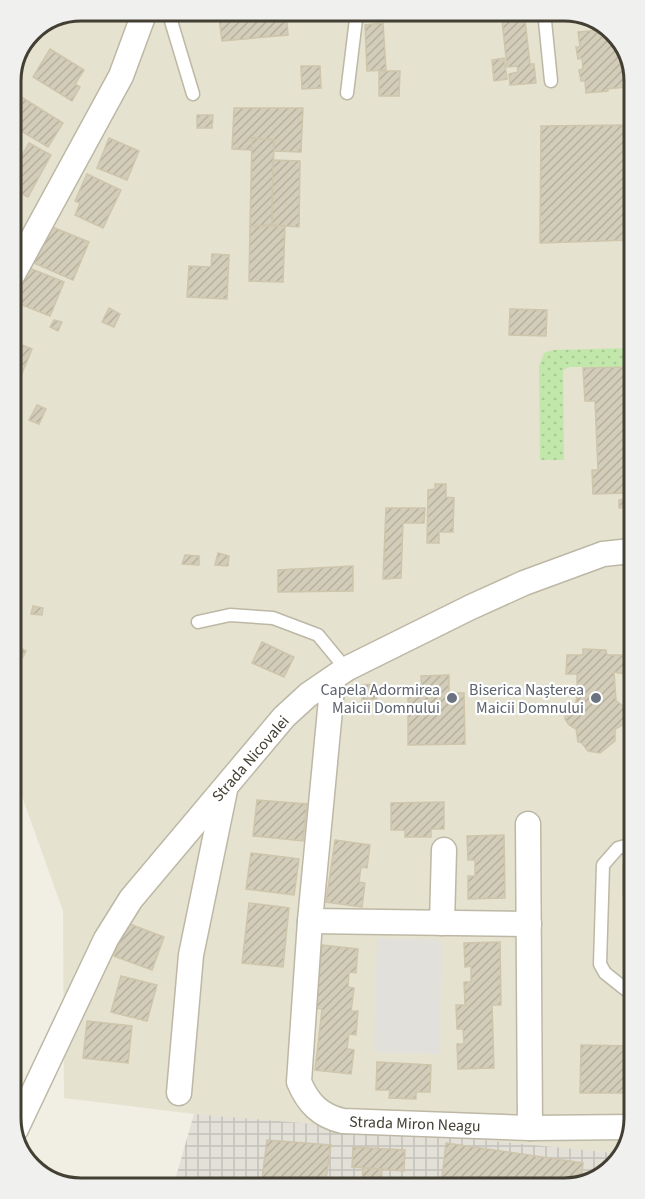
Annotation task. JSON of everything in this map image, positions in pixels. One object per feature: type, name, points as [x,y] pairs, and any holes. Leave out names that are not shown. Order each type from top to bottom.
[{"type":"street","points":[[21,259],[121,76],[140,21]]},
{"type":"street","name":"Strada Nicovalei","points":[[21,1118],[106,939],[131,899],[284,717],[308,695],[339,674],[524,583],[603,555],[624,551]]},
{"type":"street","name":"Strada Miron Neagu","points":[[339,674],[310,921],[299,1082],[306,1097],[316,1109],[331,1118],[343,1121],[530,1128],[623,1127]]},
{"type":"street","points":[[179,1093],[191,955],[226,786]]},
{"type":"street","points":[[528,824],[530,1128]]},
{"type":"street","points":[[442,922],[444,850]]},
{"type":"street","points":[[310,921],[529,924]]},
{"type":"lane","points":[[171,21],[193,94]]},
{"type":"lane","points":[[347,93],[356,21]]},
{"type":"lane","points":[[545,21],[551,81]]},
{"type":"lane","points":[[198,622],[230,615],[273,618],[318,635],[339,674]]},
{"type":"lane","points":[[624,846],[618,848],[603,865],[600,964],[605,972],[624,988]]},
{"type":"shaded area","points":[[81,21],[568,21],[583,24],[597,31],[616,51],[623,70],[624,81],[624,1118],[621,1137],[614,1151],[612,1153],[194,1114],[64,1098],[63,911],[21,794],[21,77],[27,55],[33,45],[51,29],[62,24]]},
{"type":"shaded area","points":[[377,938],[442,940],[439,1054],[374,1052]]},
{"type":"shaded area","points":[[194,1114],[612,1153],[594,1170],[575,1177],[564,1178],[176,1178]]},
{"type":"green space","points":[[624,348],[624,367],[570,367],[563,370],[564,460],[540,460],[539,366],[544,353],[553,350]]},
{"type":"building","points":[[219,21],[287,21],[288,35],[222,41]]},
{"type":"building","points":[[502,21],[525,21],[530,64],[534,64],[536,83],[510,85],[509,74],[518,72],[517,66],[507,67]]},
{"type":"building","points":[[383,23],[386,70],[367,71],[365,25]]},
{"type":"building","points":[[596,30],[609,42],[616,51],[623,70],[624,87],[586,93],[585,81],[581,81],[579,70],[583,69],[582,58],[578,59],[576,47],[580,47],[578,32]]},
{"type":"building","points":[[50,49],[84,70],[75,84],[80,87],[72,101],[33,77]]},
{"type":"building","points":[[504,58],[507,79],[494,81],[492,60]]},
{"type":"building","points":[[301,66],[320,66],[321,88],[302,89]]},
{"type":"building","points":[[379,71],[400,71],[399,96],[379,96]]},
{"type":"building","points":[[21,97],[63,123],[48,147],[21,131]]},
{"type":"building","points":[[234,108],[303,108],[301,152],[273,151],[274,140],[252,138],[252,150],[232,149]]},
{"type":"building","points":[[197,115],[213,115],[212,128],[197,128]]},
{"type":"building","points":[[624,125],[624,240],[540,243],[541,126]]},
{"type":"building","points":[[109,138],[139,151],[127,180],[97,168]]},
{"type":"building","points":[[252,138],[274,140],[272,225],[250,226]]},
{"type":"building","points":[[29,143],[51,155],[28,197],[21,193],[21,157]]},
{"type":"building","points":[[273,160],[300,161],[299,227],[272,225]]},
{"type":"building","points":[[87,174],[121,190],[103,228],[75,215],[80,203],[75,201]]},
{"type":"building","points":[[50,226],[89,242],[73,280],[34,263]]},
{"type":"building","points":[[250,226],[285,226],[283,282],[249,281]]},
{"type":"building","points":[[212,254],[229,255],[227,299],[187,297],[189,266],[211,267]]},
{"type":"building","points":[[29,268],[64,282],[50,316],[21,304],[21,287]]},
{"type":"building","points":[[109,308],[120,314],[114,327],[102,322]]},
{"type":"building","points":[[510,309],[547,310],[546,336],[509,335]]},
{"type":"building","points":[[54,320],[62,322],[58,331],[50,327]]},
{"type":"building","points":[[21,345],[32,349],[21,376]]},
{"type":"building","points":[[624,367],[624,493],[593,494],[592,470],[598,470],[595,401],[585,401],[583,368]]},
{"type":"building","points":[[37,405],[46,409],[39,424],[29,420]]},
{"type":"building","points":[[435,484],[446,484],[446,497],[454,498],[453,532],[439,532],[439,543],[427,543],[428,490],[435,489]]},
{"type":"building","points":[[619,500],[624,500],[624,508],[619,508]]},
{"type":"building","points":[[386,508],[425,508],[424,523],[403,523],[401,578],[383,579]]},
{"type":"building","points":[[218,553],[229,556],[228,566],[215,565]]},
{"type":"building","points":[[185,555],[199,556],[199,565],[182,564]]},
{"type":"building","points":[[353,566],[353,591],[278,592],[278,570]]},
{"type":"building","points":[[33,606],[43,608],[42,615],[31,614]]},
{"type":"building","points":[[262,642],[294,657],[284,677],[252,663]]},
{"type":"building","points":[[21,648],[26,651],[21,660]]},
{"type":"building","name":"Biserica Nașterea Maicii Domnului","points":[[583,649],[606,650],[607,655],[624,655],[624,674],[614,672],[616,701],[624,706],[624,724],[615,729],[615,741],[600,753],[588,751],[582,743],[578,742],[576,729],[565,719],[565,711],[576,702],[577,696],[577,674],[566,674],[567,655],[583,655]]},
{"type":"building","points":[[449,675],[449,693],[464,693],[465,744],[408,745],[408,694],[422,693],[421,676]]},
{"type":"building","points":[[376,684],[377,699],[362,700],[362,685]]},
{"type":"building","points":[[257,800],[307,804],[303,841],[253,836]]},
{"type":"building","points":[[444,802],[444,829],[431,829],[431,837],[405,837],[405,830],[391,830],[391,803]]},
{"type":"building","points":[[504,835],[505,898],[468,899],[468,876],[475,876],[475,860],[468,860],[467,836]]},
{"type":"building","points":[[335,840],[370,845],[367,868],[361,867],[359,882],[365,883],[362,907],[326,902]]},
{"type":"building","points":[[251,853],[299,859],[294,895],[246,889]]},
{"type":"building","points":[[623,865],[624,865],[624,895]]},
{"type":"building","points":[[249,903],[289,908],[283,967],[242,963]]},
{"type":"building","points":[[127,923],[164,937],[152,970],[114,956]]},
{"type":"building","points":[[500,942],[501,1005],[492,1005],[494,1068],[458,1069],[457,1044],[464,1044],[463,1029],[457,1029],[456,1005],[465,1005],[464,982],[471,982],[471,966],[465,967],[464,943]]},
{"type":"building","points":[[322,945],[358,949],[356,973],[349,972],[348,987],[354,988],[351,1011],[358,1011],[356,1035],[349,1034],[347,1049],[354,1050],[351,1074],[315,1070],[322,1009],[316,1008]]},
{"type":"building","points":[[121,976],[157,985],[147,1021],[111,1012]]},
{"type":"building","points":[[87,1021],[132,1026],[128,1063],[83,1058]]},
{"type":"building","points":[[581,1045],[624,1046],[624,1093],[580,1093]]},
{"type":"building","points":[[377,1062],[431,1065],[430,1092],[416,1092],[416,1099],[389,1098],[390,1090],[376,1090]]},
{"type":"building","points":[[267,1140],[331,1145],[326,1178],[262,1178]]},
{"type":"building","points":[[446,1143],[583,1163],[582,1175],[575,1177],[442,1178]]},
{"type":"building","points":[[353,1147],[405,1150],[404,1171],[352,1167]]},
{"type":"building","points":[[363,1168],[382,1169],[381,1178],[362,1178]]},
{"type":"place","name":"Capela Adormirea Maicii Domnului","points":[[452,698]]},
{"type":"place","name":"Biserica Nașterea Maicii Domnului","points":[[596,698]]}]
